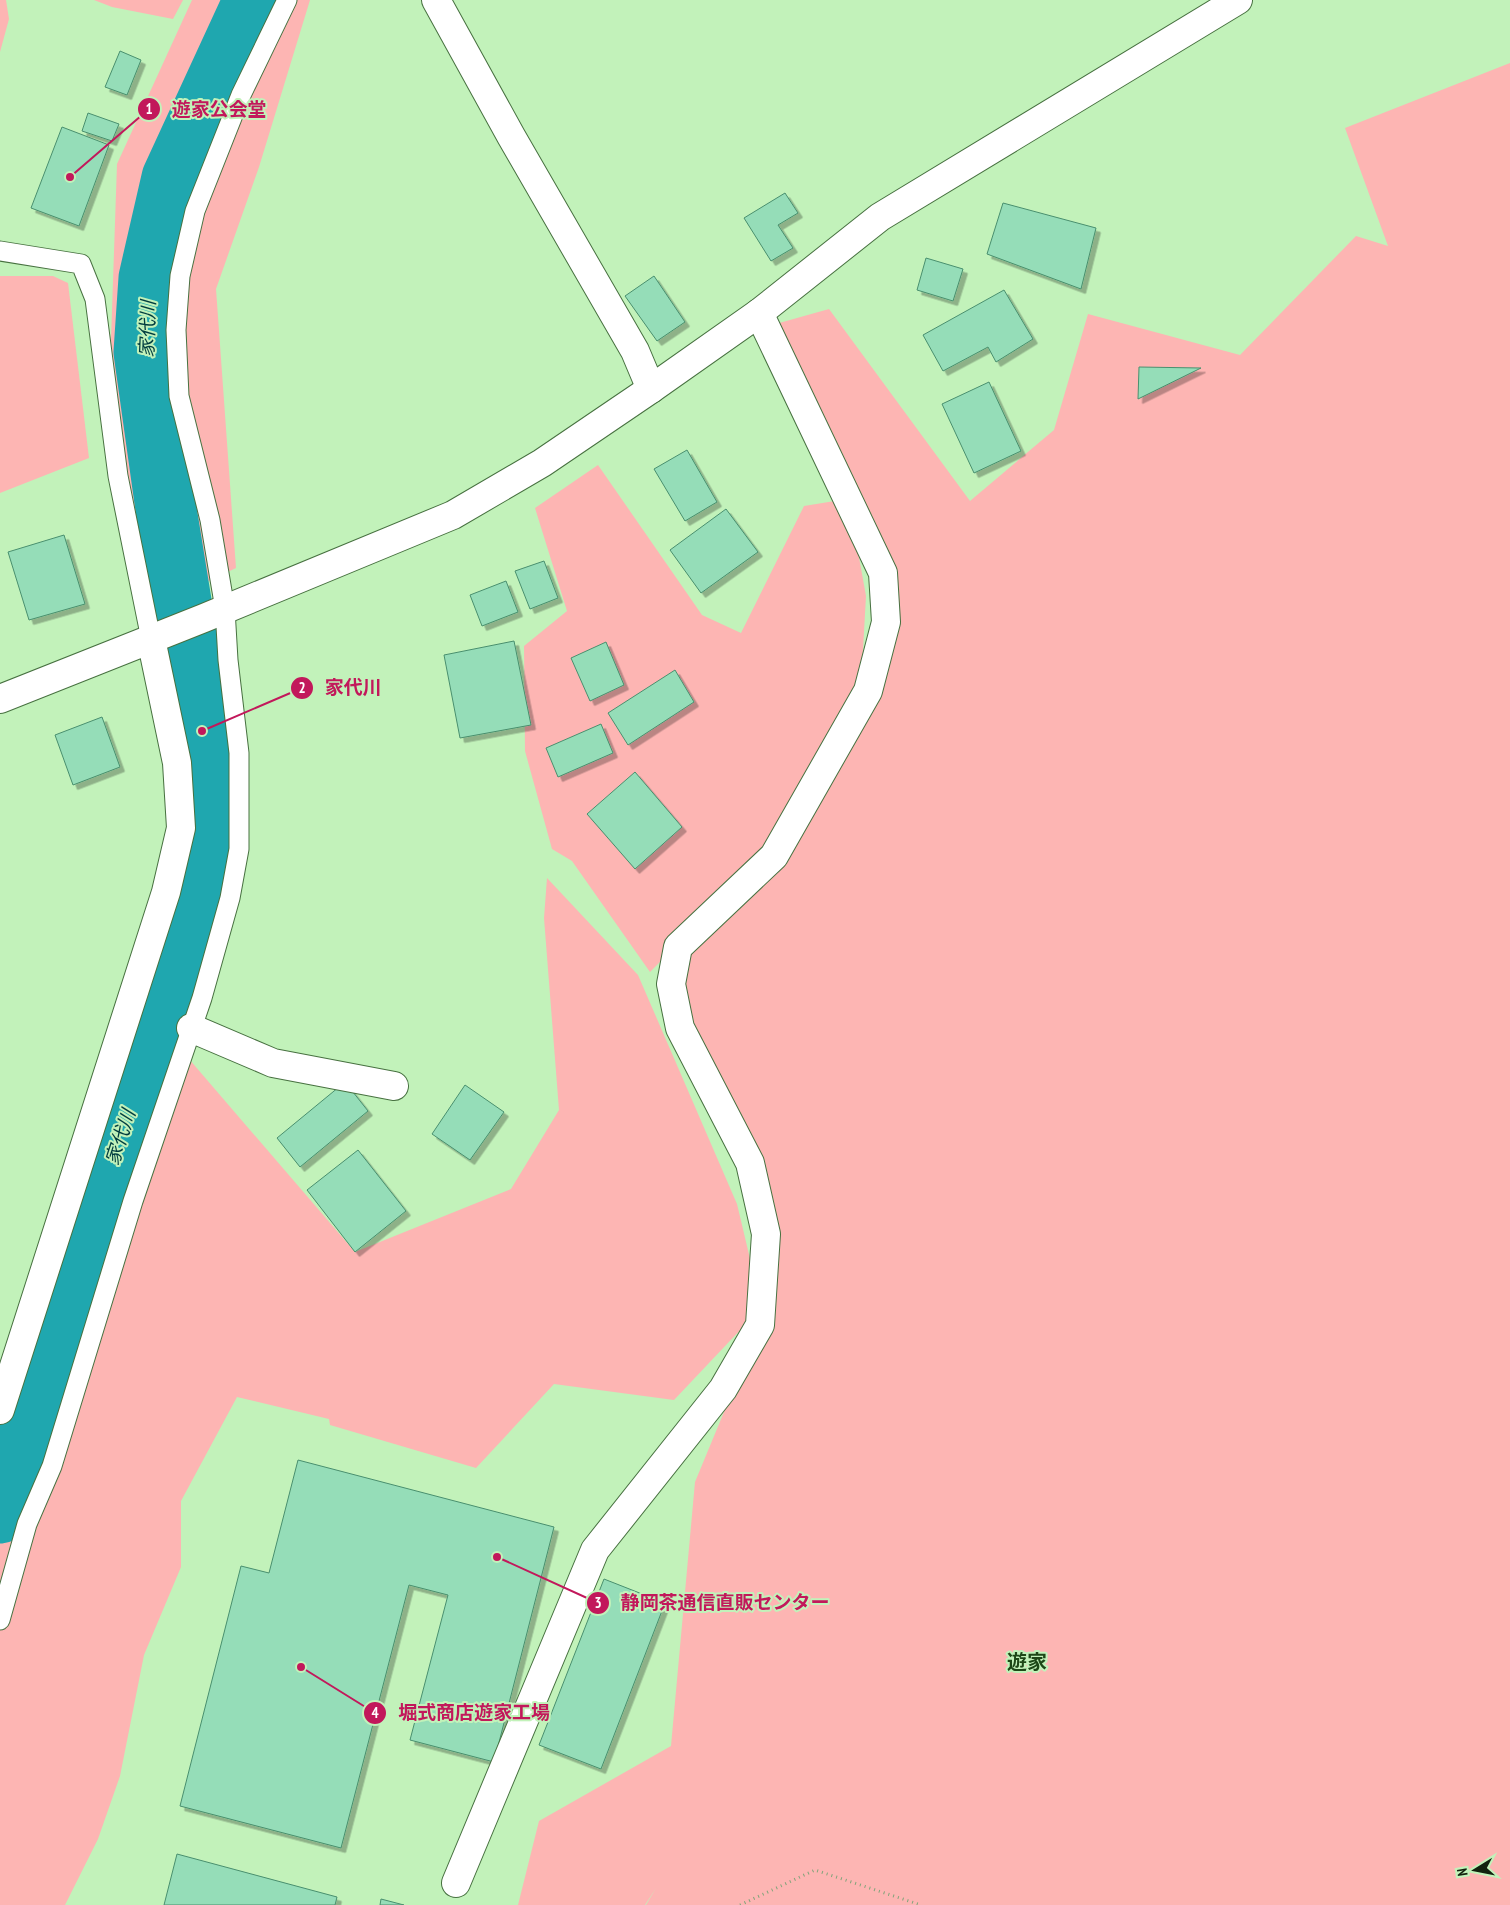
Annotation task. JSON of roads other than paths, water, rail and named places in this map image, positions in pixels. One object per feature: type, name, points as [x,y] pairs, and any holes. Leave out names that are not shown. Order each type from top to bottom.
[{"type":"street","points":[[436,0],[511,136],[635,351],[651,388]]},
{"type":"street","points":[[0,699],[215,614],[453,515],[542,463],[759,313],[880,217],[1238,0]]},
{"type":"street","points":[[456,1883],[595,1550],[723,1389],[760,1325],[766,1234],[750,1163],[680,1028],[671,984],[678,947],[774,856],[868,690],[886,622],[883,572],[759,313]]},
{"type":"street","points":[[0,1410],[166,892],[181,828],[177,763],[151,639]]},
{"type":"street","points":[[191,1028],[273,1063],[394,1086]]},
{"type":"lane","points":[[0,1620],[27,1524],[52,1466],[136,1193],[202,998],[230,898],[239,849],[239,754],[228,660],[215,614],[210,520],[179,396],[176,330],[180,276],[195,211],[241,94],[287,0]]},
{"type":"lane","points":[[0,251],[81,264],[95,299],[118,476],[151,639]]},
{"type":"waterway","name":"家代川","points":[[0,1513],[90,1240],[193,910],[210,824],[202,731],[166,509],[144,352],[149,278],[172,178],[254,0]]},
{"type":"place","name":"遊家公会堂","points":[[70,177]]},
{"type":"place","name":"家代川","points":[[202,731]]},
{"type":"place","name":"静岡茶通信直販センター","points":[[497,1557]]},
{"type":"place","name":"堀式商店遊家工場","points":[[301,1667]]},
{"type":"district","name":"遊家","points":[[1027,1662]]}]
